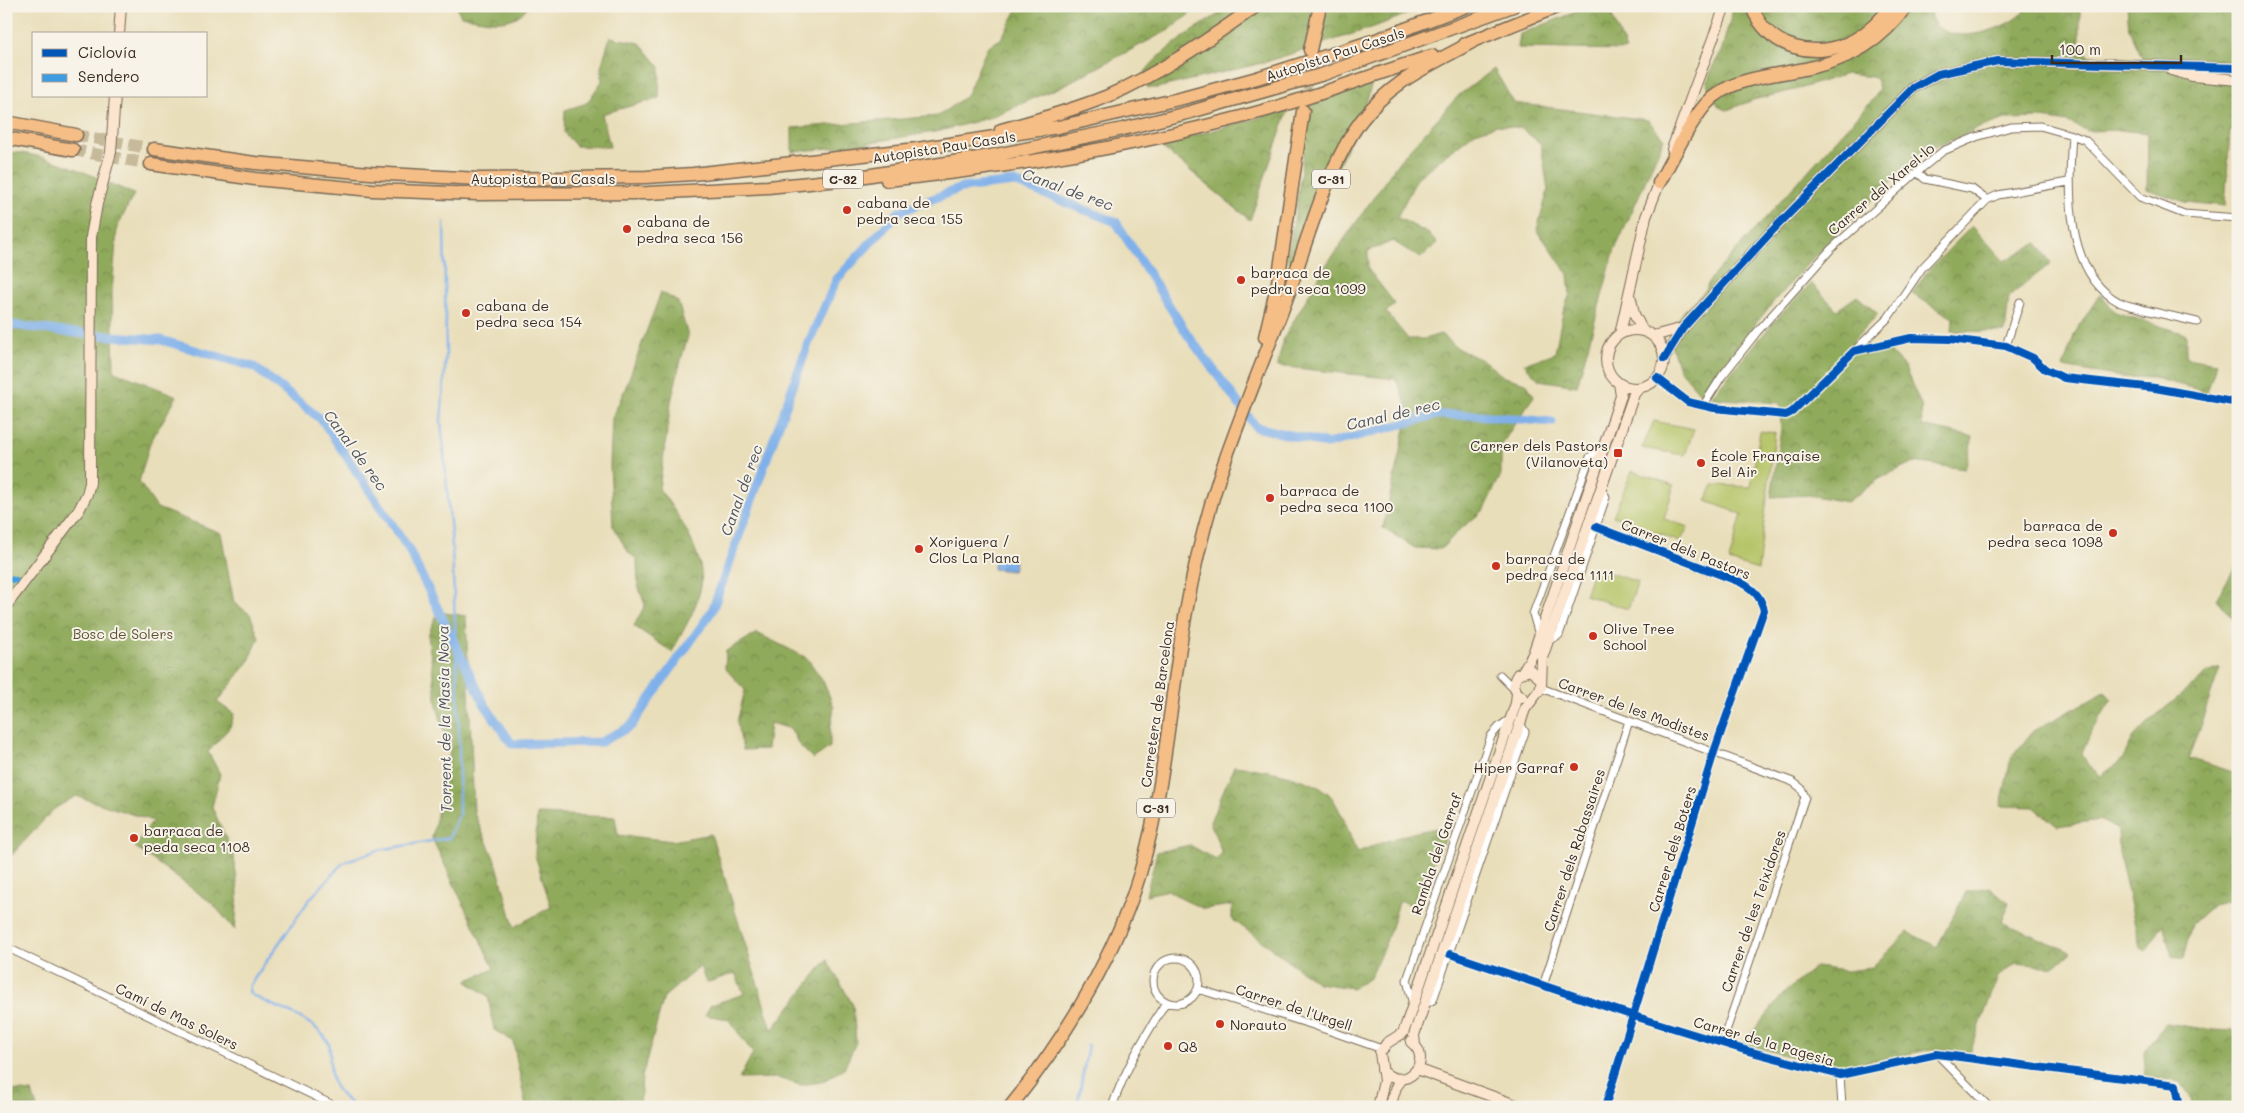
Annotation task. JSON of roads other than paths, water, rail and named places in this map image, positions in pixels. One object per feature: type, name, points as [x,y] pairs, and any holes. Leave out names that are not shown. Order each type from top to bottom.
[{"type":"highway","points":[[917,149],[937,142],[1043,119],[1109,95],[1185,54],[1256,6]]},
{"type":"highway","points":[[1310,50],[1320,6]]},
{"type":"highway","name":"Autopista Pau Casals","points":[[154,149],[255,163],[370,174],[479,178],[646,177],[693,174],[917,149],[1001,138],[1058,127],[1183,98],[1321,58],[1468,6]]},
{"type":"highway","name":"Autopista Pau Casals","points":[[151,164],[256,179],[352,188],[477,194],[648,193],[768,188],[840,180],[991,156],[1123,130],[1178,116],[1324,74],[1513,6]]},
{"type":"highway","points":[[840,180],[869,181],[971,171],[1022,164],[1141,142],[1263,111],[1319,94],[1472,42],[1559,6]]},
{"type":"highway","points":[[1752,6],[1759,22],[1777,40],[1788,46],[1808,51],[1829,49],[1853,41],[1870,30],[1891,6]]},
{"type":"highway","points":[[1659,182],[1707,103],[1742,82],[1818,66],[1860,51],[1876,40],[1895,21],[1906,6]]},
{"type":"highway","name":"C-31","points":[[1258,369],[1271,341],[1336,165],[1360,122],[1378,101],[1401,80],[1472,42]]},
{"type":"highway","name":"C-31","points":[[1258,369],[1278,282],[1303,111]]},
{"type":"highway","points":[[6,122],[76,135]]},
{"type":"highway","points":[[6,138],[72,150]]},
{"type":"highway","name":"Carretera de Barcelona","points":[[1010,1107],[1046,1060],[1076,1015],[1104,963],[1133,894],[1156,807],[1185,615],[1194,572],[1219,478],[1258,369]]},
{"type":"street","points":[[119,32],[121,6]]},
{"type":"street","points":[[1636,391],[1619,383],[1611,375],[1606,360],[1610,346],[1620,334],[1626,314],[1629,288],[1646,218],[1725,6]]},
{"type":"street","points":[[1540,683],[1535,672],[1500,675],[1516,691],[1527,698],[1534,696],[1540,683],[1542,658],[1636,391],[1657,378],[1662,369],[1664,359],[1683,328],[1771,232],[1913,88],[1938,74],[1998,61],[2238,68]]},
{"type":"street","points":[[2161,67],[2192,76],[2238,80]]},
{"type":"street","points":[[2206,67],[2238,72]]},
{"type":"street","points":[[6,606],[79,510],[88,494],[90,483],[91,237],[97,204],[111,152],[115,98]]},
{"type":"street","name":"Carrer del Xarel·lo","points":[[1703,406],[1722,376],[1757,332],[1830,249],[1943,151],[1976,137],[2011,126],[2040,126],[2072,135],[2086,140],[2140,197],[2184,214],[2238,218]]},
{"type":"street","points":[[2072,135],[2068,182],[2080,257],[2103,292],[2121,304],[2197,322]]},
{"type":"street","points":[[1917,172],[1926,179],[1972,189],[1988,200]]},
{"type":"street","points":[[1657,378],[1688,402],[1703,406],[1786,415],[1792,412],[1888,318],[1922,268],[1988,200],[1998,195],[2068,182]]},
{"type":"street","points":[[1629,288],[1634,314],[1643,331]]},
{"type":"street","points":[[2006,346],[2020,302]]},
{"type":"street","points":[[1653,336],[1683,328]]},
{"type":"street","points":[[1620,334],[1633,330],[1643,331],[1653,336],[1661,346],[1664,359]]},
{"type":"street","points":[[1854,351],[1911,338],[1950,339],[2006,346],[2033,358],[2045,369],[2064,378],[2155,388],[2238,404]]},
{"type":"street","points":[[1516,691],[1514,683],[1533,654],[1604,447],[1621,396],[1619,383]]},
{"type":"street","points":[[1549,640],[1559,635],[1606,497],[1602,489]]},
{"type":"street","name":"Carrer dels Pastors","points":[[1596,527],[1740,582],[1754,590],[1762,601]]},
{"type":"street","name":"Carrer dels Boters","points":[[1605,1107],[1714,752],[1764,610],[1762,601]]},
{"type":"street","name":"Carrer de les Modistes","points":[[1540,683],[1629,721],[1793,782],[1801,788]]},
{"type":"street","name":"Rambla del Garraf","points":[[1417,1070],[1420,1058],[1415,1045],[1414,1035],[1515,721],[1516,691]]},
{"type":"street","name":"Rambla del Garraf","points":[[1382,1049],[1403,1033],[1515,721],[1534,696]]},
{"type":"street","name":"Rambla del Garraf","points":[[1424,1004],[1433,1000],[1525,732],[1515,721]]},
{"type":"street","name":"Carrer dels Rabassaires","points":[[1543,986],[1629,721]]},
{"type":"street","name":"Carrer de les Teixidores","points":[[1722,1043],[1805,798],[1801,788]]},
{"type":"street","name":"Camí de Mas Solers","points":[[6,947],[337,1107]]},
{"type":"street","name":"Carrer de la Pagesia","points":[[1450,954],[1634,1016],[1722,1043],[1840,1075],[1937,1054],[2176,1085],[2180,1107]]},
{"type":"street","points":[[1182,958],[1189,961],[1198,974],[1198,989],[1188,1001],[1174,1004],[1166,1002],[1155,992],[1152,984],[1155,969],[1167,959],[1182,958]]},
{"type":"street","name":"Carrer de l'Urgell","points":[[1198,989],[1382,1049]]},
{"type":"street","points":[[1112,1107],[1119,1086],[1140,1044],[1166,1002]]},
{"type":"street","points":[[1393,1040],[1406,1039],[1415,1045]]},
{"type":"street","points":[[1378,1107],[1384,1081],[1379,1058],[1382,1049]]},
{"type":"street","points":[[1937,1054],[1989,1107]]},
{"type":"street","points":[[1382,1070],[1390,1077],[1402,1079],[1412,1075],[1417,1070],[1521,1107]]},
{"type":"street","points":[[1840,1075],[1842,1107]]},
{"type":"street","points":[[1390,1107],[1396,1087],[1402,1079]]},
{"type":"water","points":[[994,557],[1015,560],[1013,571],[993,569]]},
{"type":"waterway","name":"Canal de rec","points":[[6,324],[66,332],[161,340],[254,367],[322,420],[408,548],[485,705],[512,744],[601,742],[631,726],[712,611],[808,344],[837,279],[899,212],[961,188],[1014,182],[1116,222],[1187,334],[1256,427],[1327,444],[1436,415],[1478,415],[1552,422]]},
{"type":"waterway","name":"Torrent de la Masia Nova","points":[[354,1107],[335,1087],[331,1070],[330,1046],[321,1033],[292,1013],[249,993],[250,985],[309,900],[341,865],[349,860],[379,850],[449,838],[459,815],[459,730],[452,545],[441,421],[446,355],[444,222]]},
{"type":"waterway","points":[[1077,1107],[1088,1045]]},
{"type":"tunnel","points":[[1303,107],[1310,53]]},
{"type":"tunnel","points":[[76,135],[154,149]]},
{"type":"tunnel","points":[[73,150],[151,164]]},
{"type":"place","name":"cabana de pedra seca 155","points":[[847,210]]},
{"type":"place","name":"cabana de pedra seca 156","points":[[627,229]]},
{"type":"place","name":"barraca de pedra seca 1099","points":[[1241,280]]},
{"type":"place","name":"cabana de pedra seca 154","points":[[466,313]]},
{"type":"place","name":"Carrer dels Pastors (Vilanoveta)","points":[[1618,453]]},
{"type":"place","name":"École Française Bel Air","points":[[1701,463]]},
{"type":"place","name":"barraca de pedra seca 1100","points":[[1270,498]]},
{"type":"place","name":"barraca de pedra seca 1098","points":[[2113,533]]},
{"type":"place","name":"Xoriguera / Clos La Plana","points":[[919,549]]},
{"type":"place","name":"barraca de pedra seca 1111","points":[[1496,566]]},
{"type":"place","name":"Olive Tree School","points":[[1593,636]]},
{"type":"place","name":"Hiper Garraf","points":[[1574,767]]},
{"type":"place","name":"barraca de peda seca 1108","points":[[134,838]]},
{"type":"place","name":"Norauto","points":[[1220,1024]]},
{"type":"place","name":"Q8","points":[[1168,1046]]},
{"type":"park label","name":"Bosc de Solers","points":[[123,633]]}]
